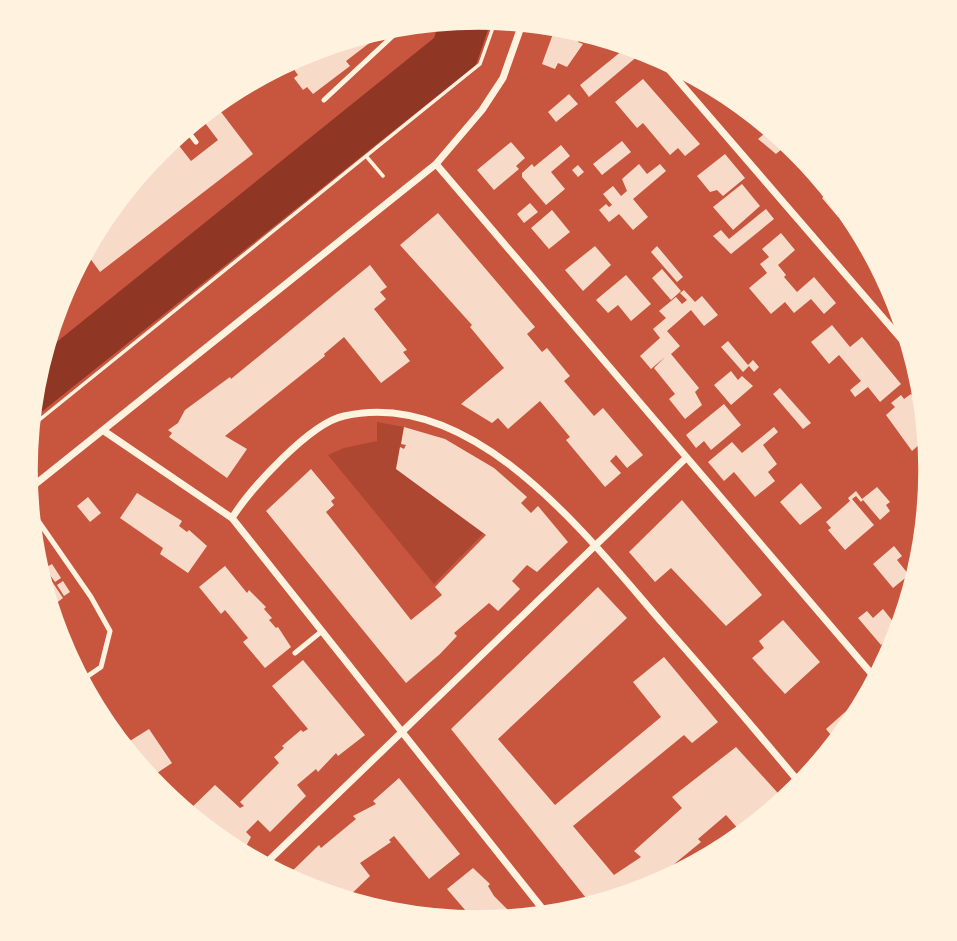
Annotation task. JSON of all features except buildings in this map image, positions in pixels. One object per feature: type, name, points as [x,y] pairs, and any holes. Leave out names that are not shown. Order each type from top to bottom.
[{"type":"street","points":[[36,483],[436,164],[482,110],[503,78],[520,30]]},
{"type":"street","points":[[672,73],[901,339]]},
{"type":"street","points":[[436,164],[871,673]]},
{"type":"street","points":[[232,518],[257,485],[303,439],[342,416],[392,412],[424,418],[478,443],[541,490],[595,545],[796,778]]},
{"type":"street","points":[[104,431],[232,518],[542,908]]},
{"type":"street","points":[[269,860],[686,458]]},
{"type":"lane","points":[[324,100],[392,37]]},
{"type":"lane","points":[[190,135],[196,142]]},
{"type":"lane","points":[[39,523],[91,597],[110,631],[101,667],[87,676]]},
{"type":"lane","points":[[295,653],[322,631]]},
{"type":"path","points":[[39,420],[480,64],[493,29]]},
{"type":"path","points":[[366,156],[383,176]]},
{"type":"shaded area","points":[[488,28],[476,65],[40,413],[54,344],[434,38],[437,30]]},
{"type":"shaded area","points":[[377,422],[404,427],[396,469],[484,533],[434,584],[328,455],[344,448],[377,441]]}]
